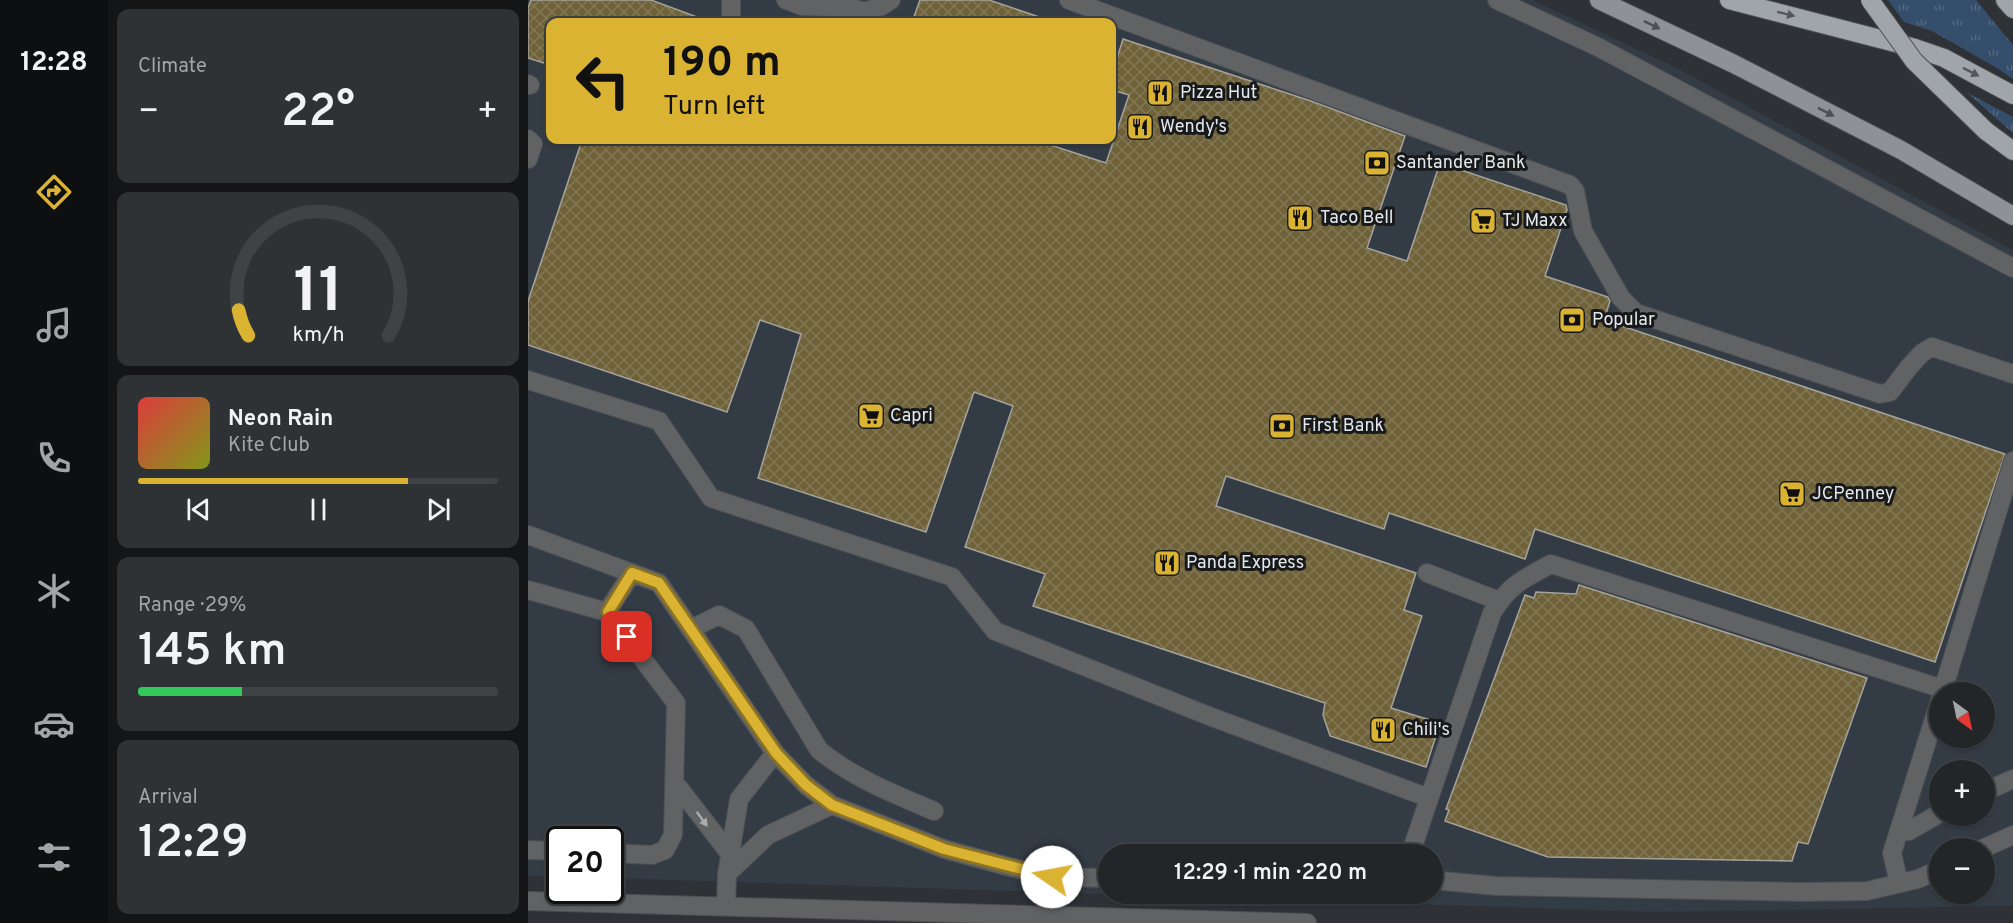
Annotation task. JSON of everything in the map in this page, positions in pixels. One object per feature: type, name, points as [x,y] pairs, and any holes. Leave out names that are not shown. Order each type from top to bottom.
[{"type":"highway","points":[[1729,0],[1915,48],[1944,58],[2013,95]]},
{"type":"highway","points":[[1870,0],[1914,61],[1986,131],[2013,151]]},
{"type":"highway","points":[[2005,0],[2013,9]]},
{"type":"main road","points":[[1599,0],[1734,64],[1901,150],[2013,216]]},
{"type":"street","points":[[731,0],[731,18]]},
{"type":"street","points":[[786,0],[825,15],[853,8],[864,12],[882,6],[891,0]]},
{"type":"street","points":[[1069,0],[1570,185],[1575,191],[1583,231],[1621,298],[1636,313],[1880,394],[1890,392],[1922,353],[1932,347],[2013,374]]},
{"type":"street","points":[[1497,0],[1598,47],[2013,268]]},
{"type":"street","points":[[528,139],[533,144],[528,159]]},
{"type":"street","points":[[528,380],[659,421],[711,498],[952,577],[995,631],[1209,716],[1429,798]]},
{"type":"street","points":[[1945,682],[2013,461]]},
{"type":"street","points":[[528,535],[659,583],[776,753],[806,785],[832,805],[944,849],[1006,866],[1052,877],[1098,878]]},
{"type":"street","points":[[1414,844],[1492,613],[1503,595],[1521,580],[1551,564],[1929,690]]},
{"type":"street","points":[[608,612],[632,573]]},
{"type":"street","points":[[1426,573],[1499,601]]},
{"type":"street","points":[[528,590],[608,612],[676,703],[673,835],[665,850],[652,855],[624,854]]},
{"type":"street","points":[[691,629],[719,615],[746,629],[819,750],[836,765],[934,812]]},
{"type":"street","points":[[1899,883],[1893,853],[1929,733]]},
{"type":"street","points":[[726,907],[727,874],[739,799],[776,753]]},
{"type":"street","points":[[1995,787],[2013,779]]},
{"type":"street","points":[[674,787],[679,788],[730,854]]},
{"type":"street","points":[[727,874],[768,835],[832,805]]},
{"type":"street","points":[[1899,832],[1909,831],[1929,819]]},
{"type":"street","points":[[1995,843],[2013,835]]},
{"type":"street","points":[[528,850],[546,851]]},
{"type":"street","points":[[1443,881],[1497,886],[1802,892],[1867,891],[1918,879],[1929,874]]},
{"type":"street","points":[[528,901],[1096,920],[1307,923]]},
{"type":"shaded area","points":[[528,0],[1532,0],[1673,66],[2013,250],[2013,906],[1655,912],[1409,904],[1443,904],[1443,844],[1098,844],[1098,894],[624,878],[624,826],[546,826],[546,877],[528,876]]},
{"type":"green space","points":[[1888,0],[1976,0],[2013,45],[2013,79],[1932,31],[1904,22]]},
{"type":"green space","points":[[1966,92],[2013,117],[2013,133]]},
{"type":"building","points":[[531,0],[651,0],[700,18],[546,18],[546,64],[528,58],[528,8]]},
{"type":"building","points":[[920,0],[989,0],[1042,18],[913,18]]},
{"type":"building","points":[[1123,39],[1311,101],[1405,136],[1367,248],[1407,261],[1440,163],[1566,205],[1567,210],[1545,276],[1608,297],[1610,301],[1604,320],[2005,454],[1935,662],[1535,529],[1525,559],[1389,513],[1384,529],[1226,476],[1216,506],[1416,573],[1404,610],[1422,616],[1391,708],[1440,723],[1426,767],[1330,736],[1323,715],[1325,703],[1033,606],[1045,574],[965,547],[1013,406],[974,392],[926,532],[758,478],[801,334],[760,320],[727,412],[528,345],[528,301],[581,144],[1047,144],[1106,163],[1112,144],[1116,144],[1116,133],[1129,95],[1116,91],[1116,61]]},
{"type":"building","points":[[1579,585],[1867,678],[1808,844],[1798,842],[1792,861],[1548,857],[1445,821],[1449,810],[1446,809],[1525,595],[1534,598],[1536,592],[1576,594]]},
{"type":"place","name":"Pizza Hut","points":[[1160,93]]},
{"type":"place","name":"Wendy's","points":[[1140,127]]},
{"type":"place","name":"Santander Bank","points":[[1377,163]]},
{"type":"place","name":"Taco Bell","points":[[1300,218]]},
{"type":"place","name":"TJ Maxx","points":[[1483,221]]},
{"type":"place","name":"Popular","points":[[1572,320]]},
{"type":"place","name":"Capri","points":[[871,416]]},
{"type":"place","name":"First Bank","points":[[1282,426]]},
{"type":"place","name":"JCPenney","points":[[1792,494]]},
{"type":"place","name":"Panda Express","points":[[1167,563]]},
{"type":"place","name":"Chili's","points":[[1383,730]]},
{"type":"route","points":[[627,637],[608,612],[632,573],[659,583],[776,753],[806,785],[832,805],[944,849],[1052,877]]}]
